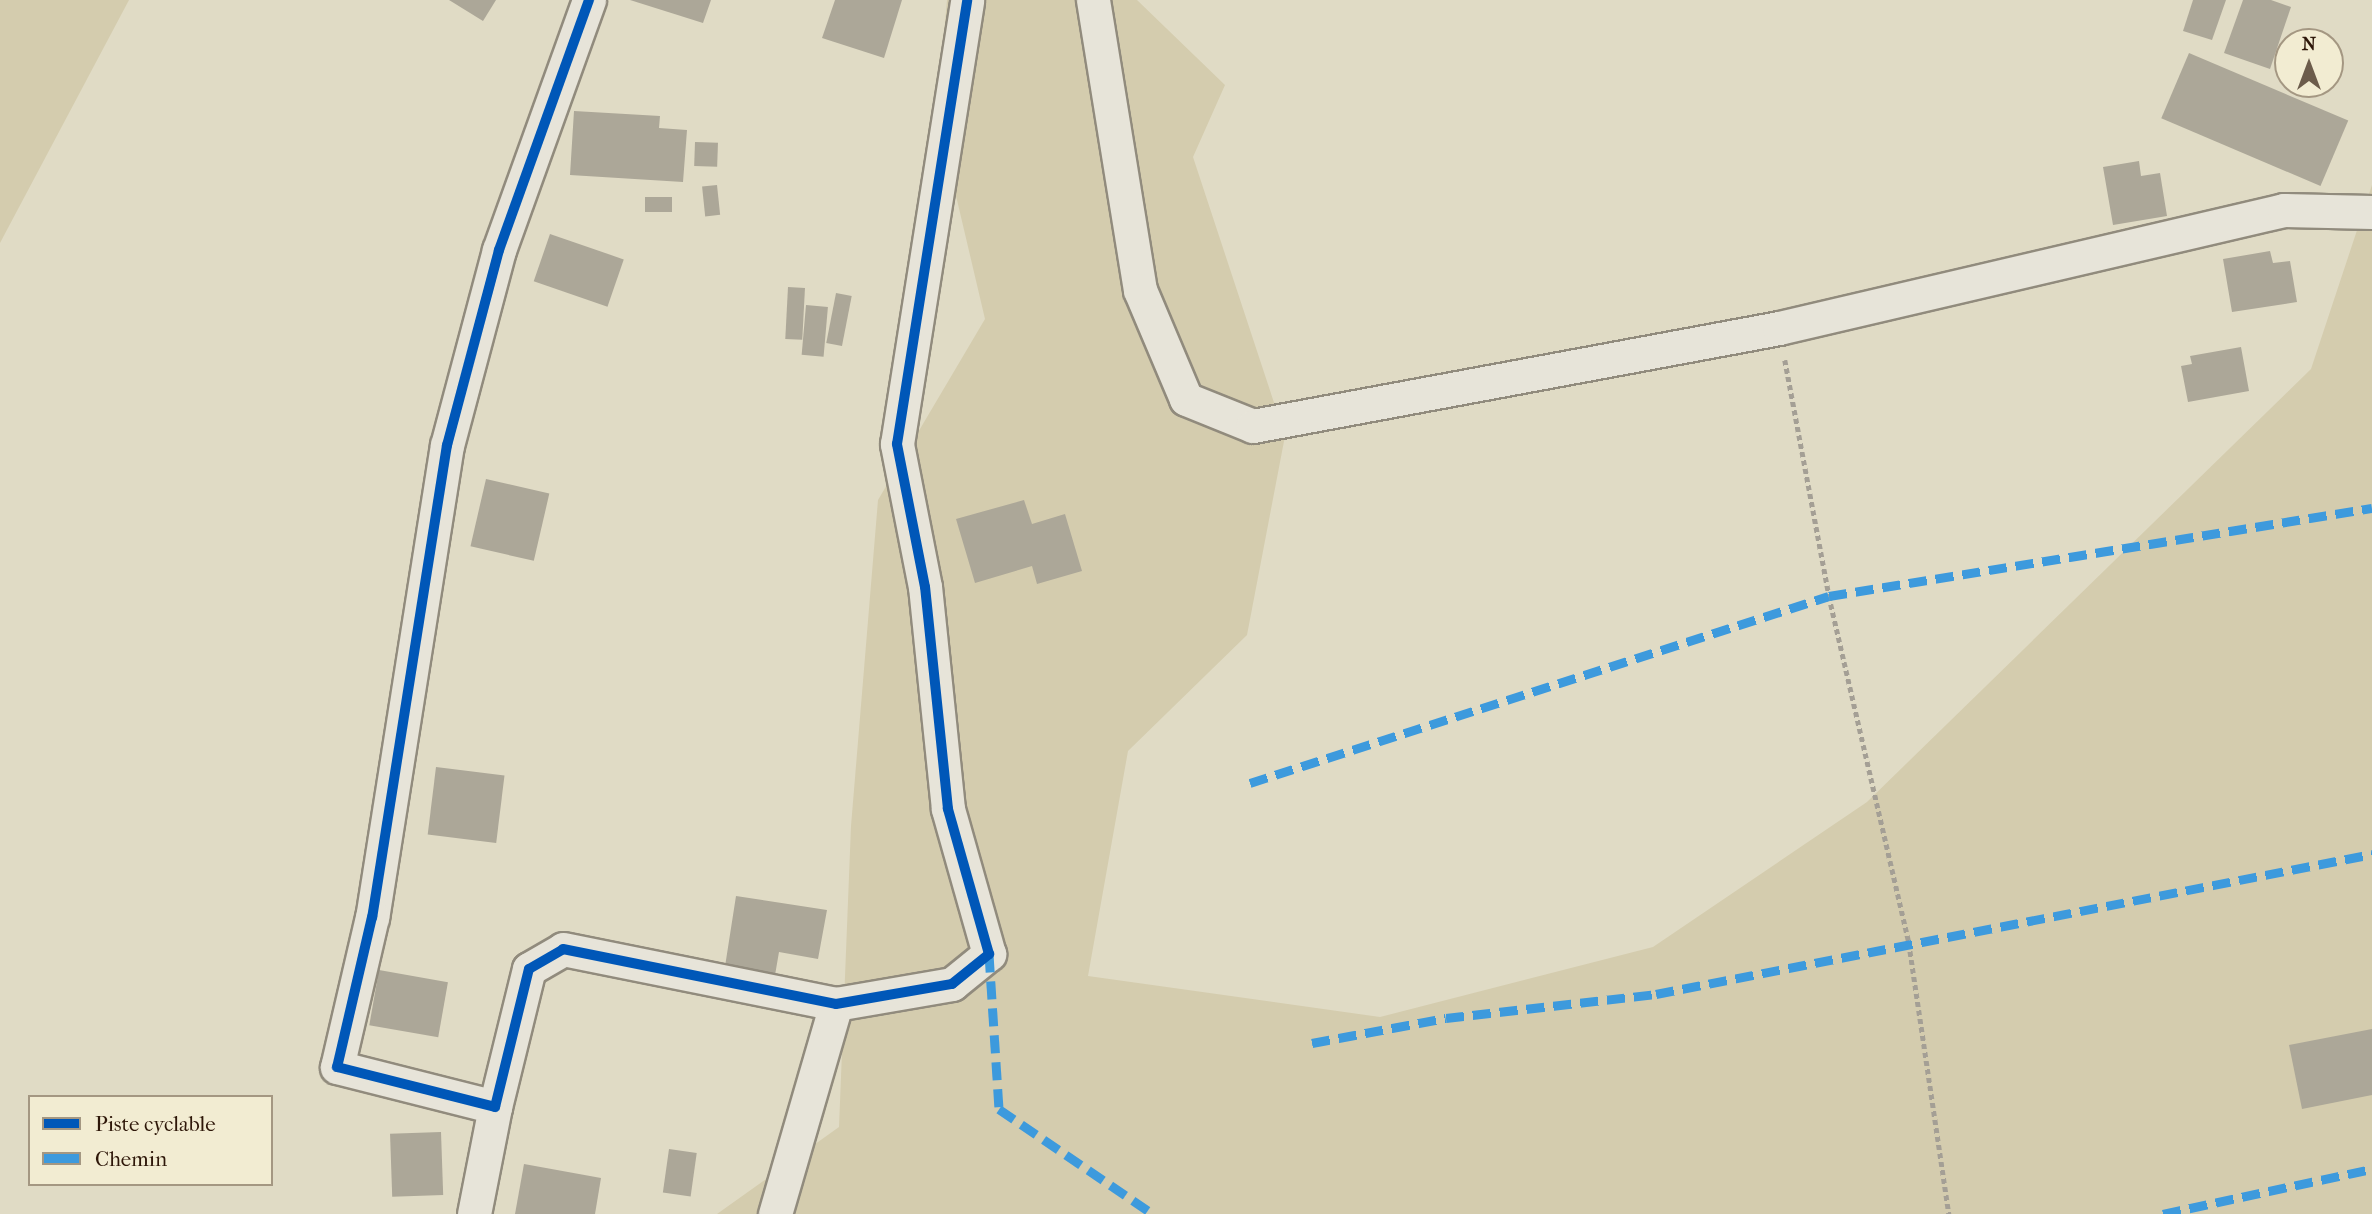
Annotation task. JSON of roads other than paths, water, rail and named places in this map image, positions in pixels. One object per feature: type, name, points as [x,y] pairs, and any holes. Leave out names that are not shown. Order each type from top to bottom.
[{"type":"street","points":[[495,1107],[337,1067],[372,917],[447,445],[499,250],[589,0]]},
{"type":"street","points":[[474,1214],[495,1107],[529,969],[563,949],[836,1004],[952,984],[989,954],[948,809],[925,587],[897,444],[967,0]]},
{"type":"street","points":[[1093,0],[1140,290],[1186,399],[1253,426],[1779,328],[2284,210],[2372,212]]},
{"type":"street","points":[[775,1214],[836,1004]]}]
